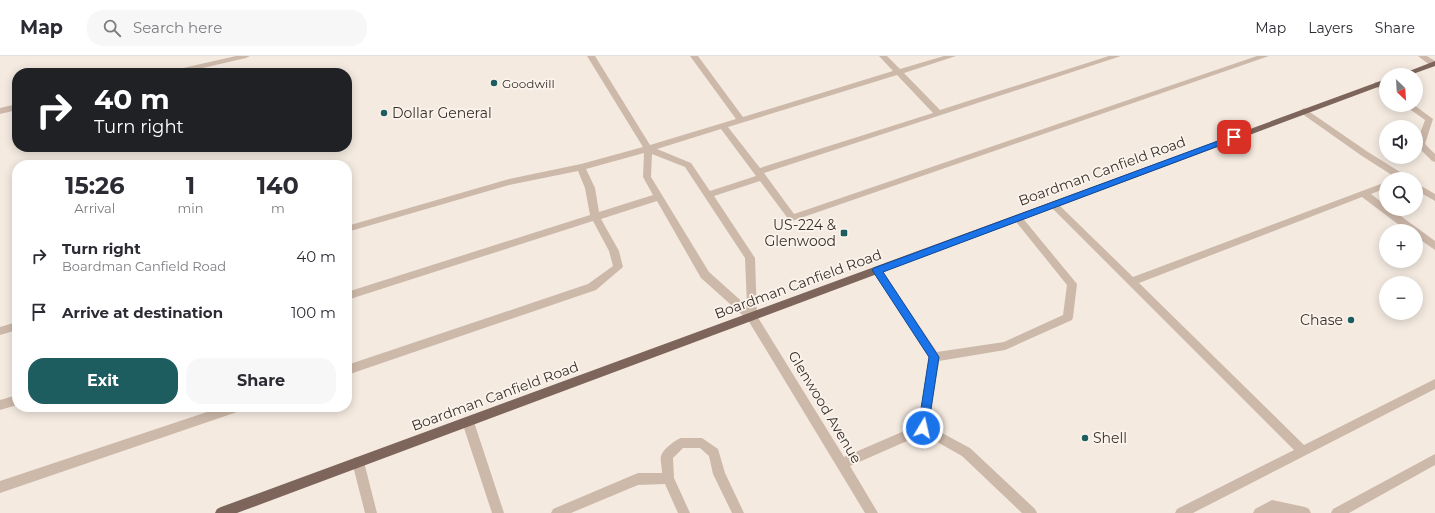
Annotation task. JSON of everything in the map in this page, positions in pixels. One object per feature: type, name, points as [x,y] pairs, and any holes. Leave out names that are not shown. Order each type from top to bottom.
[{"type":"main road","points":[[1422,68],[1435,63]]},
{"type":"main road","name":"Boardman Canfield Road","points":[[221,513],[1379,84]]},
{"type":"street","points":[[192,68],[246,56]]},
{"type":"street","points":[[591,56],[648,149]]},
{"type":"street","points":[[694,56],[741,121]]},
{"type":"street","points":[[883,56],[939,114]]},
{"type":"street","points":[[352,228],[509,182],[581,167],[648,149],[952,56]]},
{"type":"street","points":[[708,195],[760,175],[939,114],[1117,56]]},
{"type":"street","points":[[723,126],[792,218],[1264,56]]},
{"type":"street","points":[[1422,56],[1435,63]]},
{"type":"street","points":[[0,111],[12,108]]},
{"type":"street","points":[[1304,112],[1393,172]]},
{"type":"street","points":[[1418,112],[1429,119],[1420,145],[1435,159]]},
{"type":"street","name":"Glenwood Avenue","points":[[752,317],[750,258],[688,165],[648,149],[647,177],[705,275],[752,317],[872,513]]},
{"type":"street","points":[[352,368],[592,287],[618,267],[614,251],[595,217],[590,188],[581,167]]},
{"type":"street","points":[[1131,282],[1379,188]]},
{"type":"street","points":[[1423,190],[1435,198]]},
{"type":"street","points":[[1364,194],[1404,224]]},
{"type":"street","points":[[352,294],[659,197]]},
{"type":"street","points":[[1054,204],[1303,451]]},
{"type":"street","points":[[934,357],[1005,346],[1068,317],[1072,284],[1018,218]]},
{"type":"street","points":[[1423,238],[1435,246]]},
{"type":"street","points":[[877,270],[934,357],[923,428]]},
{"type":"street","points":[[0,331],[12,327]]},
{"type":"street","points":[[1181,513],[1435,384]]},
{"type":"street","points":[[0,405],[12,401]]},
{"type":"street","points":[[0,487],[222,412]]},
{"type":"street","points":[[468,422],[498,513]]},
{"type":"street","points":[[842,464],[923,428]]},
{"type":"street","points":[[923,428],[966,452],[1031,513]]},
{"type":"street","points":[[684,513],[668,478],[667,456],[681,442],[702,443],[714,453],[719,474],[738,513]]},
{"type":"street","points":[[1337,513],[1435,459]]},
{"type":"street","points":[[358,462],[370,513]]},
{"type":"street","points":[[557,513],[638,479],[668,478]]},
{"type":"street","points":[[1259,513],[1272,506],[1305,513]]},
{"type":"place","name":"Goodwill","points":[[494,83]]},
{"type":"place","name":"Dollar General","points":[[384,113]]},
{"type":"place","name":"US-224 & Glenwood","points":[[844,233]]},
{"type":"place","name":"Chase","points":[[1351,320]]},
{"type":"place","name":"Shell","points":[[1085,438]]},
{"type":"route","points":[[923,428],[934,357],[877,270],[1234,137]]}]
